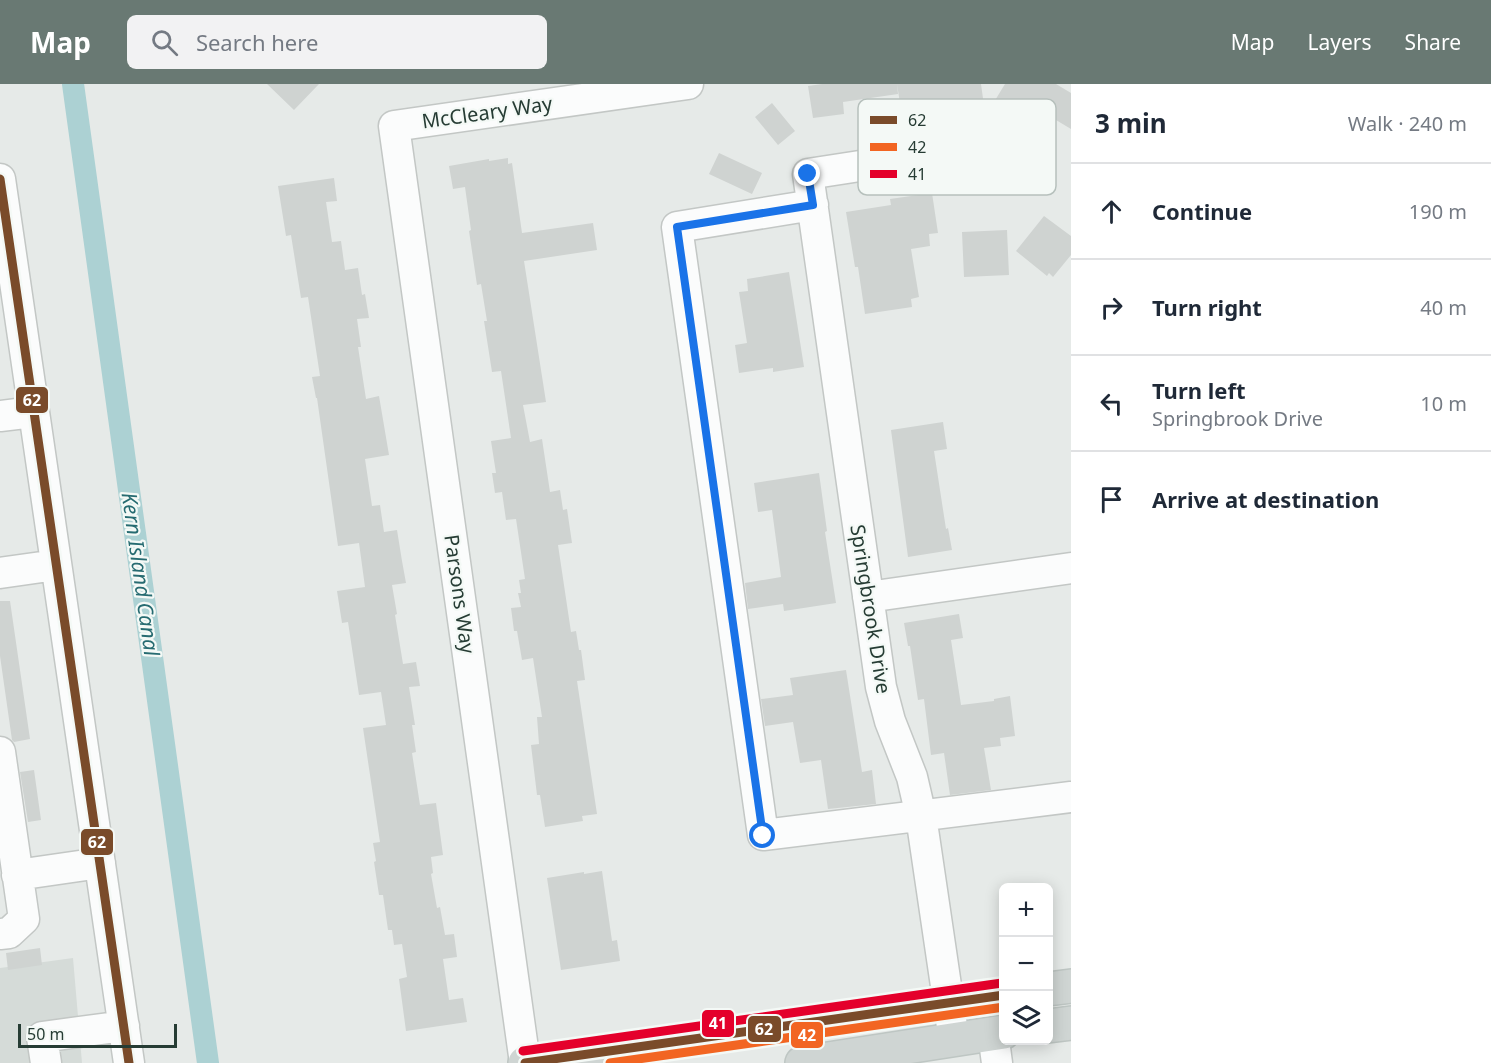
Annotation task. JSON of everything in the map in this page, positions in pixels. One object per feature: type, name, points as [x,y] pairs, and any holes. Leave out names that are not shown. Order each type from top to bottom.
[{"type":"main road","points":[[1053,988],[1071,986]]},
{"type":"main road","points":[[525,1063],[999,996]]},
{"type":"main road","points":[[1053,1025],[1071,1023]]},
{"type":"main road","points":[[814,1062],[954,1040],[998,1043]]},
{"type":"street","name":"McCleary Way","points":[[394,126],[688,84]]},
{"type":"street","name":"Parsons Way","points":[[394,126],[525,1063]]},
{"type":"street","name":"Springbrook Drive","points":[[858,166],[808,174],[881,687],[890,721],[912,777],[921,816],[954,1040]]},
{"type":"street","points":[[0,179],[129,1063]]},
{"type":"street","points":[[813,205],[677,227],[763,836],[1071,797]]},
{"type":"street","points":[[0,416],[33,412]]},
{"type":"street","points":[[0,573],[56,565]]},
{"type":"street","points":[[868,597],[1071,568]]},
{"type":"street","points":[[0,752],[24,919],[9,933],[0,934]]},
{"type":"street","points":[[17,875],[100,863]]},
{"type":"street","points":[[46,1063],[42,1037],[124,1026]]},
{"type":"shaded area","points":[[73,958],[82,1063],[0,1063],[0,968]]},
{"type":"building","points":[[267,84],[319,84],[294,110]]},
{"type":"building","points":[[897,84],[898,94],[843,102],[844,114],[813,118],[808,86]]},
{"type":"building","points":[[897,84],[981,84],[983,99],[899,99]]},
{"type":"building","points":[[1005,84],[1056,84],[1071,93],[1071,129],[1056,120],[1056,99],[996,99]]},
{"type":"building","points":[[772,103],[795,131],[778,145],[755,117]]},
{"type":"building","points":[[719,153],[762,173],[752,194],[709,174]]},
{"type":"building","points":[[508,158],[508,164],[512,163],[522,233],[593,223],[597,250],[524,261],[546,402],[523,405],[530,442],[542,439],[550,492],[560,490],[563,510],[567,509],[572,543],[558,545],[571,632],[576,631],[579,650],[581,650],[585,680],[577,681],[597,814],[582,816],[583,821],[545,827],[540,795],[537,795],[531,745],[539,744],[537,717],[542,717],[533,658],[522,660],[517,631],[514,631],[511,608],[521,607],[518,593],[521,593],[519,580],[525,579],[516,519],[506,520],[502,492],[495,493],[492,473],[496,473],[491,441],[511,438],[501,371],[492,372],[484,321],[487,321],[481,284],[477,285],[465,187],[453,189],[449,166]]},
{"type":"building","points":[[334,178],[337,201],[326,202],[332,242],[341,241],[345,270],[358,268],[362,295],[365,294],[369,318],[357,319],[361,347],[358,347],[366,399],[379,396],[389,455],[365,459],[372,506],[380,505],[384,532],[397,530],[406,583],[392,585],[397,614],[395,615],[403,664],[416,662],[420,686],[409,687],[415,725],[412,725],[416,752],[412,753],[420,805],[436,803],[443,855],[431,857],[433,873],[431,874],[445,935],[454,934],[457,957],[443,959],[449,1000],[463,998],[467,1022],[406,1031],[399,979],[407,977],[402,944],[394,945],[392,930],[388,930],[383,895],[379,895],[373,843],[380,842],[363,728],[386,725],[381,692],[359,695],[348,622],[342,623],[337,591],[365,587],[359,543],[338,546],[312,377],[320,376],[308,297],[301,298],[291,235],[286,236],[278,186]]},
{"type":"building","points":[[932,195],[938,233],[929,234],[930,246],[911,249],[919,297],[911,299],[912,307],[865,314],[846,212],[891,205],[890,199]]},
{"type":"building","points":[[1044,216],[1071,236],[1071,255],[1053,277],[1049,273],[1047,276],[1016,251]]},
{"type":"building","points":[[1007,230],[1009,275],[964,277],[962,232]]},
{"type":"building","points":[[789,272],[804,367],[773,372],[773,368],[739,373],[735,345],[747,343],[739,292],[748,291],[747,279]]},
{"type":"building","points":[[943,422],[947,449],[934,451],[946,529],[948,528],[952,550],[908,557],[891,430]]},
{"type":"building","points":[[819,473],[836,603],[784,611],[783,604],[748,609],[745,583],[781,577],[772,510],[758,512],[754,483]]},
{"type":"building","points":[[0,601],[10,601],[30,739],[14,742],[0,656]]},
{"type":"building","points":[[959,614],[963,638],[951,640],[961,705],[994,701],[994,699],[1010,696],[1015,736],[1000,738],[1001,746],[984,748],[991,790],[950,795],[944,753],[931,755],[924,699],[918,700],[904,623]]},
{"type":"building","points":[[846,670],[862,772],[872,770],[876,804],[828,809],[821,760],[800,763],[793,722],[765,726],[761,699],[793,695],[790,678]]},
{"type":"building","points":[[34,770],[41,820],[28,822],[20,772]]},
{"type":"building","points":[[602,871],[612,941],[617,940],[620,961],[561,970],[547,878]]},
{"type":"building","points":[[40,948],[42,965],[8,970],[6,953]]},
{"type":"waterway","name":"Kern Island Canal","points":[[73,84],[208,1063]]},
{"type":"transit line","name":"62","points":[[0,179],[129,1063]]},
{"type":"transit line","name":"41","points":[[523,1051],[999,983]]},
{"type":"transit line","name":"62","points":[[525,1063],[999,996]]},
{"type":"transit line","name":"42","points":[[610,1063],[999,1008]]},
{"type":"route","points":[[763,836],[677,227],[813,205],[808,174]]}]
